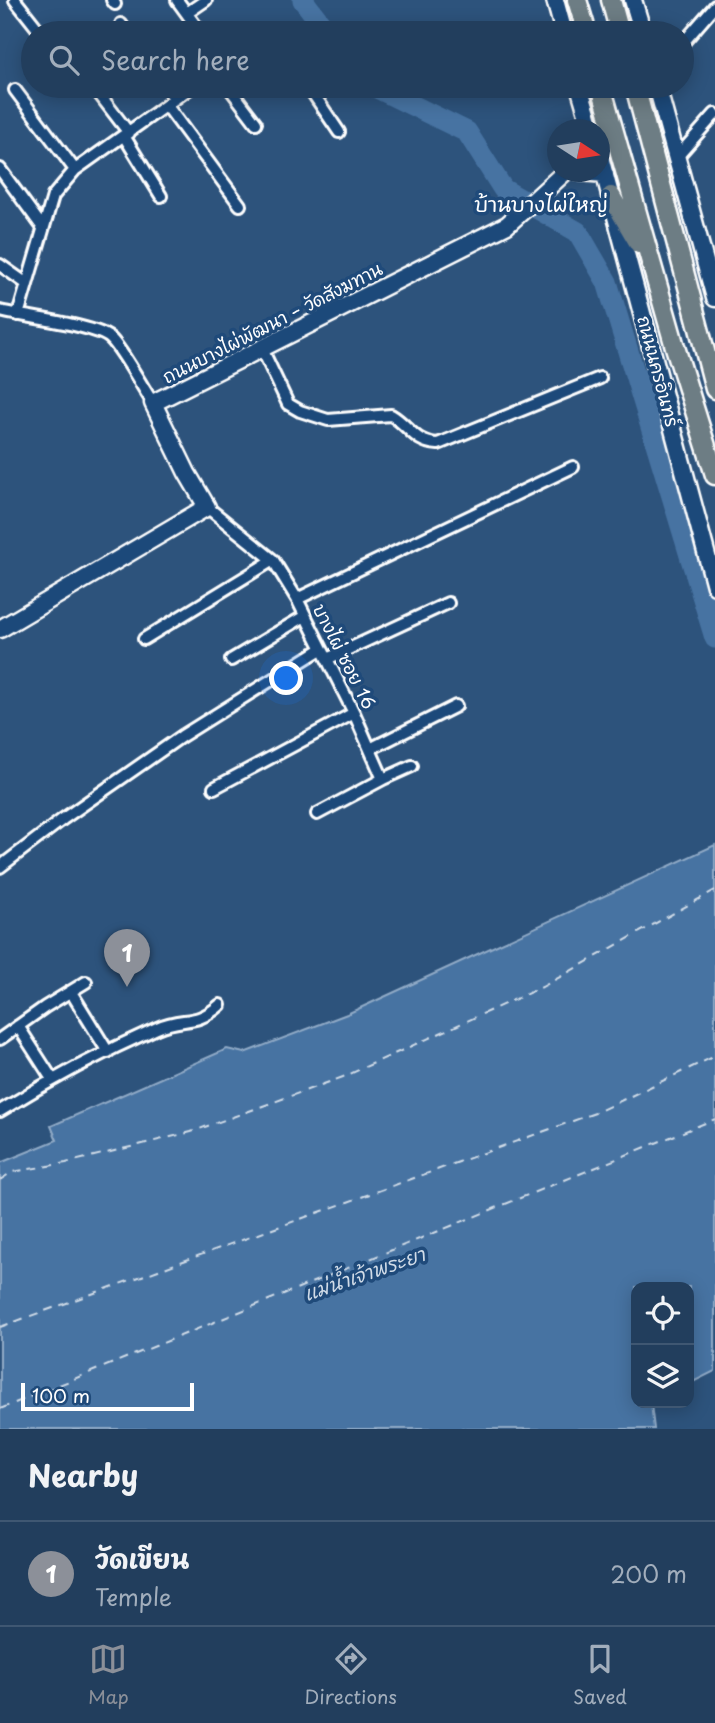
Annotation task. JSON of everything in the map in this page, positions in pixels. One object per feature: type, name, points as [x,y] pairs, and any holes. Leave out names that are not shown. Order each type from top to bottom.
[{"type":"main road","points":[[578,0],[584,21]]},
{"type":"main road","points":[[611,0],[617,21]]},
{"type":"main road","name":"ถนนนครอินทร์","points":[[604,98],[650,262],[715,475]]},
{"type":"main road","points":[[638,98],[715,389]]},
{"type":"main road","points":[[611,196],[650,262]]},
{"type":"street","points":[[15,0],[32,21]]},
{"type":"street","points":[[177,0],[193,21]]},
{"type":"street","points":[[187,13],[206,0]]},
{"type":"street","points":[[555,0],[561,21]]},
{"type":"street","points":[[633,0],[639,21]]},
{"type":"street","points":[[694,30],[715,6]]},
{"type":"street","points":[[15,90],[75,170]]},
{"type":"street","points":[[101,98],[162,196]]},
{"type":"street","points":[[169,98],[240,205]]},
{"type":"street","points":[[18,315],[53,196],[75,170],[177,98]]},
{"type":"street","points":[[237,98],[256,123]]},
{"type":"street","points":[[316,98],[339,132]]},
{"type":"street","points":[[583,98],[589,119]]},
{"type":"street","points":[[660,98],[715,298]]},
{"type":"street","points":[[677,157],[715,114]]},
{"type":"street","points":[[0,169],[43,228]]},
{"type":"street","name":"ถนนบางไผ่พัฒนา – วัดสังฆทาน","points":[[207,507],[153,403],[507,225],[554,182]]},
{"type":"street","name":"ถนนนครอินทร์","points":[[607,182],[715,586]]},
{"type":"street","points":[[0,265],[27,284]]},
{"type":"street","points":[[0,311],[69,324],[108,337],[153,403]]},
{"type":"street","points":[[262,349],[288,404],[300,411],[328,420],[391,415],[417,438],[427,443],[439,444],[600,378]]},
{"type":"street","points":[[297,599],[573,467]]},
{"type":"street","points":[[0,629],[207,507]]},
{"type":"street","name":"บางไผ่ ซอย 16","points":[[207,507],[272,560],[297,599],[354,713],[383,779]]},
{"type":"street","points":[[144,639],[272,560]]},
{"type":"street","points":[[0,867],[182,736],[324,654],[448,603]]},
{"type":"street","points":[[230,660],[305,616]]},
{"type":"street","points":[[370,749],[456,706]]},
{"type":"street","points":[[214,788],[354,713]]},
{"type":"street","points":[[317,814],[412,766]]},
{"type":"street","points":[[0,1040],[86,982]]},
{"type":"street","points":[[71,992],[108,1052]]},
{"type":"street","points":[[0,1111],[52,1079],[158,1027],[207,1017],[220,1004]]},
{"type":"street","points":[[18,1026],[52,1079]]},
{"type":"water","name":"แม่น้ำเจ้าพระยา","points":[[715,845],[715,1371],[694,1382],[694,1282],[631,1282],[631,1408],[651,1408],[654,1429],[0,1429],[0,1163],[57,1140],[51,1126],[227,1049],[244,1053],[347,1014]]},
{"type":"waterway","points":[[303,0],[319,21]]},
{"type":"waterway","points":[[398,98],[467,132],[503,189],[578,232],[607,282],[715,638]]},
{"type":"ferry route","points":[[0,1180],[12,1172],[66,1163],[191,1132],[343,1077],[542,987],[715,890]]},
{"type":"ferry route","points":[[0,1327],[595,1113],[715,1056]]},
{"type":"ferry route","points":[[0,1409],[715,1119]]},
{"type":"place","name":"วัดเขียน","points":[[127,987]]},
{"type":"district","name":"บ้านบางไผ่ใหญ่","points":[[541,203]]}]
